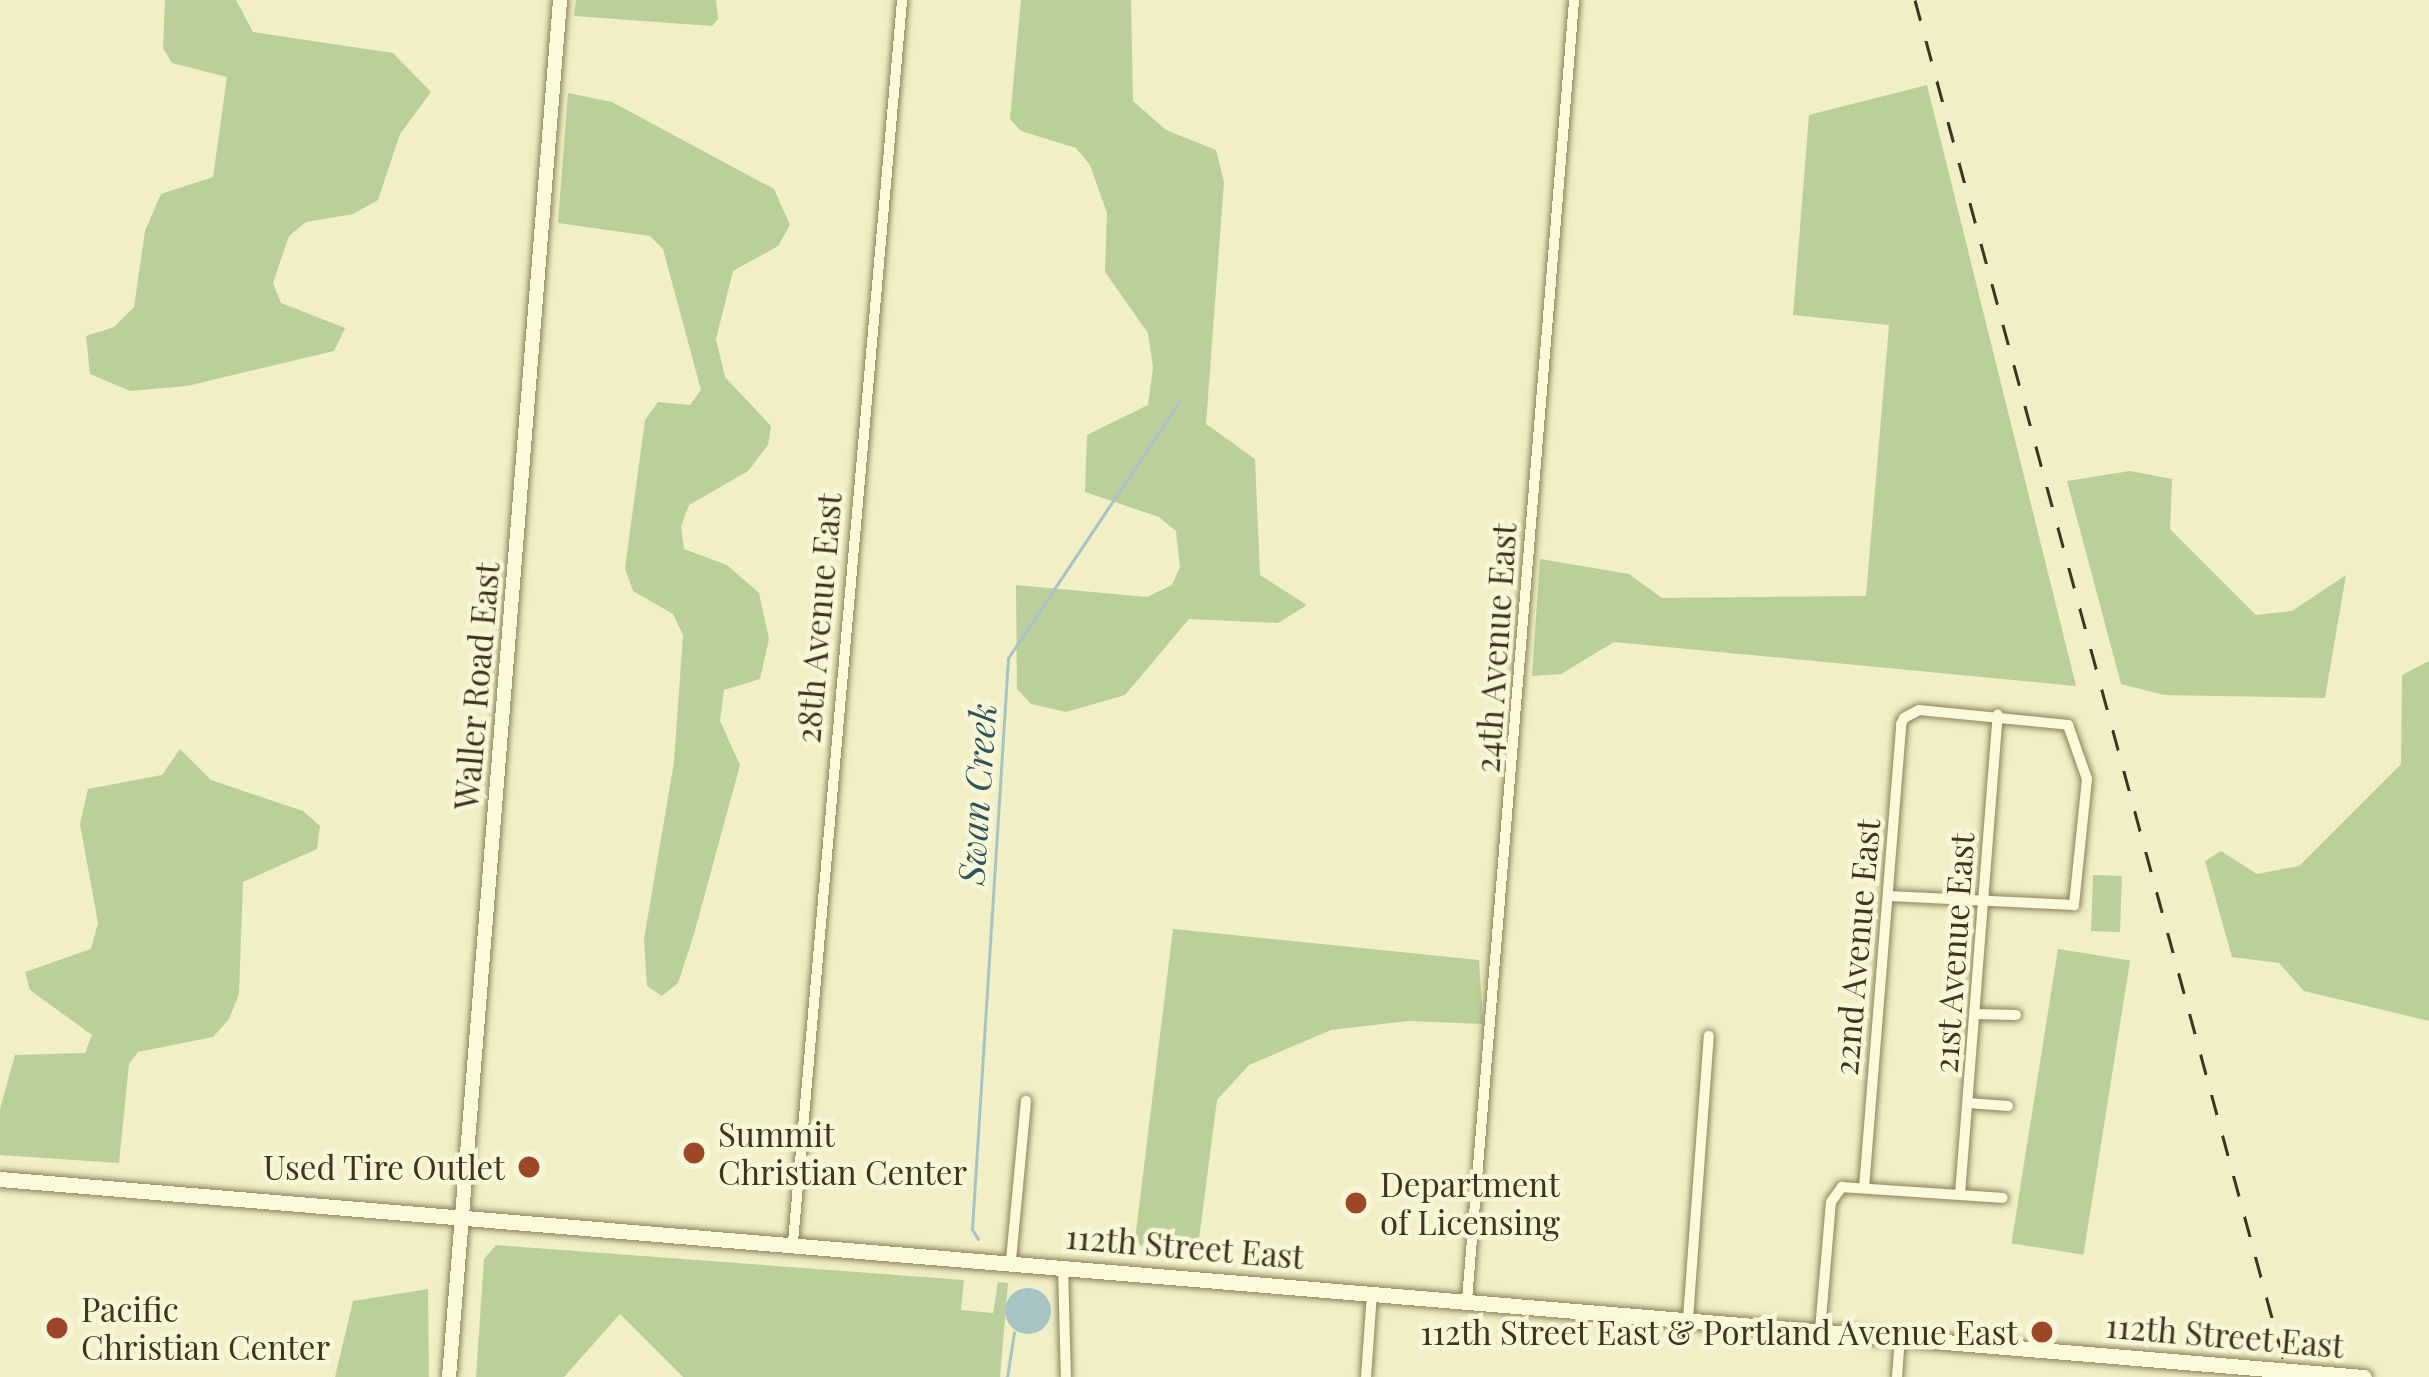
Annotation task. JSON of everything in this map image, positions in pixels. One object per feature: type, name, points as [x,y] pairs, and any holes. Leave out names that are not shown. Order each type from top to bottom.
[{"type":"main road","name":"112th Street East","points":[[0,1179],[1064,1264],[2364,1377]]},
{"type":"main road","points":[[2104,1377],[2106,1355]]},
{"type":"street","name":"Waller Road East","points":[[449,1377],[560,0]]},
{"type":"street","name":"28th Avenue East","points":[[793,1242],[902,0]]},
{"type":"street","name":"24th Avenue East","points":[[1466,1300],[1574,0]]},
{"type":"street","name":"22nd Avenue East","points":[[1864,1188],[1901,724],[1909,714],[1998,716]]},
{"type":"street","points":[[1888,896],[1983,906],[2074,905],[2087,778],[2064,722],[1998,716]]},
{"type":"street","name":"21st Avenue East","points":[[1960,1194],[1998,716]]},
{"type":"street","points":[[1975,1014],[2016,1015]]},
{"type":"street","points":[[1688,1318],[1709,1036]]},
{"type":"street","points":[[1011,1260],[1026,1100]]},
{"type":"street","points":[[1968,1103],[2008,1106]]},
{"type":"street","points":[[1820,1330],[1838,1189],[2003,1198]]},
{"type":"street","points":[[1064,1264],[1066,1377]]},
{"type":"street","points":[[1366,1377],[1372,1292]]},
{"type":"street","points":[[1897,1377],[1900,1337]]},
{"type":"green space","points":[[165,0],[236,0],[253,32],[393,53],[431,92],[400,134],[378,200],[353,214],[306,222],[289,236],[273,283],[281,303],[345,328],[334,351],[187,386],[130,391],[90,374],[86,336],[114,327],[134,307],[145,231],[161,194],[213,177],[227,77],[172,63],[163,48]]},
{"type":"green space","points":[[576,0],[716,0],[718,19],[712,26],[574,16]]},
{"type":"green space","points":[[1021,0],[1131,0],[1133,101],[1166,130],[1216,150],[1224,182],[1206,424],[1255,459],[1260,575],[1307,605],[1278,623],[1189,619],[1125,695],[1066,712],[1031,704],[1017,689],[1016,585],[1147,597],[1172,585],[1180,567],[1176,531],[1159,517],[1085,492],[1087,435],[1148,405],[1153,367],[1148,333],[1105,272],[1107,213],[1090,165],[1076,148],[1021,131],[1010,119]]},
{"type":"green space","points":[[1927,85],[2076,686],[1614,642],[1561,674],[1532,676],[1540,559],[1629,574],[1662,598],[1866,596],[1889,325],[1793,315],[1809,115]]},
{"type":"green space","points":[[568,93],[612,102],[774,189],[790,225],[778,246],[733,271],[716,339],[725,377],[771,426],[768,445],[748,471],[689,505],[681,526],[684,549],[727,565],[759,593],[769,639],[760,679],[724,690],[720,721],[740,765],[678,983],[662,996],[647,986],[644,939],[674,762],[683,635],[673,614],[633,591],[625,568],[645,420],[658,402],[690,405],[701,390],[663,249],[650,236],[558,223]]},
{"type":"green space","points":[[2130,471],[2172,479],[2170,529],[2256,615],[2292,611],[2346,575],[2325,698],[2164,695],[2121,684],[2067,481]]},
{"type":"green space","points":[[2429,661],[2429,1021],[2304,991],[2279,963],[2232,957],[2205,861],[2221,851],[2257,874],[2299,866],[2401,764],[2402,675]]},
{"type":"green space","points":[[180,749],[211,780],[303,811],[320,826],[317,849],[243,882],[239,994],[229,1019],[213,1037],[138,1052],[129,1064],[119,1163],[0,1155],[0,1109],[15,1055],[85,1053],[92,1035],[30,990],[25,972],[91,949],[98,923],[80,824],[88,789],[162,775]]},
{"type":"green space","points":[[2093,875],[2122,876],[2120,932],[2091,931]]},
{"type":"green space","points":[[1173,929],[1479,960],[1483,1024],[1408,1021],[1331,1030],[1249,1065],[1217,1100],[1197,1255],[1146,1250],[1135,1240]]},
{"type":"green space","points":[[2058,949],[2130,960],[2083,1255],[2011,1243]]},
{"type":"green space","points":[[496,1245],[964,1280],[961,1310],[993,1313],[998,1282],[1008,1283],[1000,1377],[683,1377],[620,1314],[564,1377],[476,1377],[484,1259]]},
{"type":"green space","points":[[428,1289],[429,1377],[335,1377],[353,1301]]},
{"type":"water","points":[[1028,1288],[1045,1294],[1051,1311],[1045,1328],[1028,1334],[1011,1328],[1005,1311],[1011,1294]]},
{"type":"waterway","name":"Swan Creek","points":[[978,1239],[972,1229],[1008,658],[1179,402]]},
{"type":"waterway","name":"Swan Creek","points":[[1007,1377],[1014,1333]]},
{"type":"railway","points":[[1915,0],[2288,1377]]},
{"type":"place","name":"Summit Christian Center","points":[[694,1153]]},
{"type":"place","name":"Used Tire Outlet","points":[[529,1167]]},
{"type":"place","name":"Department of Licensing","points":[[1356,1203]]},
{"type":"place","name":"Pacific Christian Center","points":[[57,1328]]},
{"type":"place","name":"112th Street East & Portland Avenue East","points":[[2042,1332]]}]
